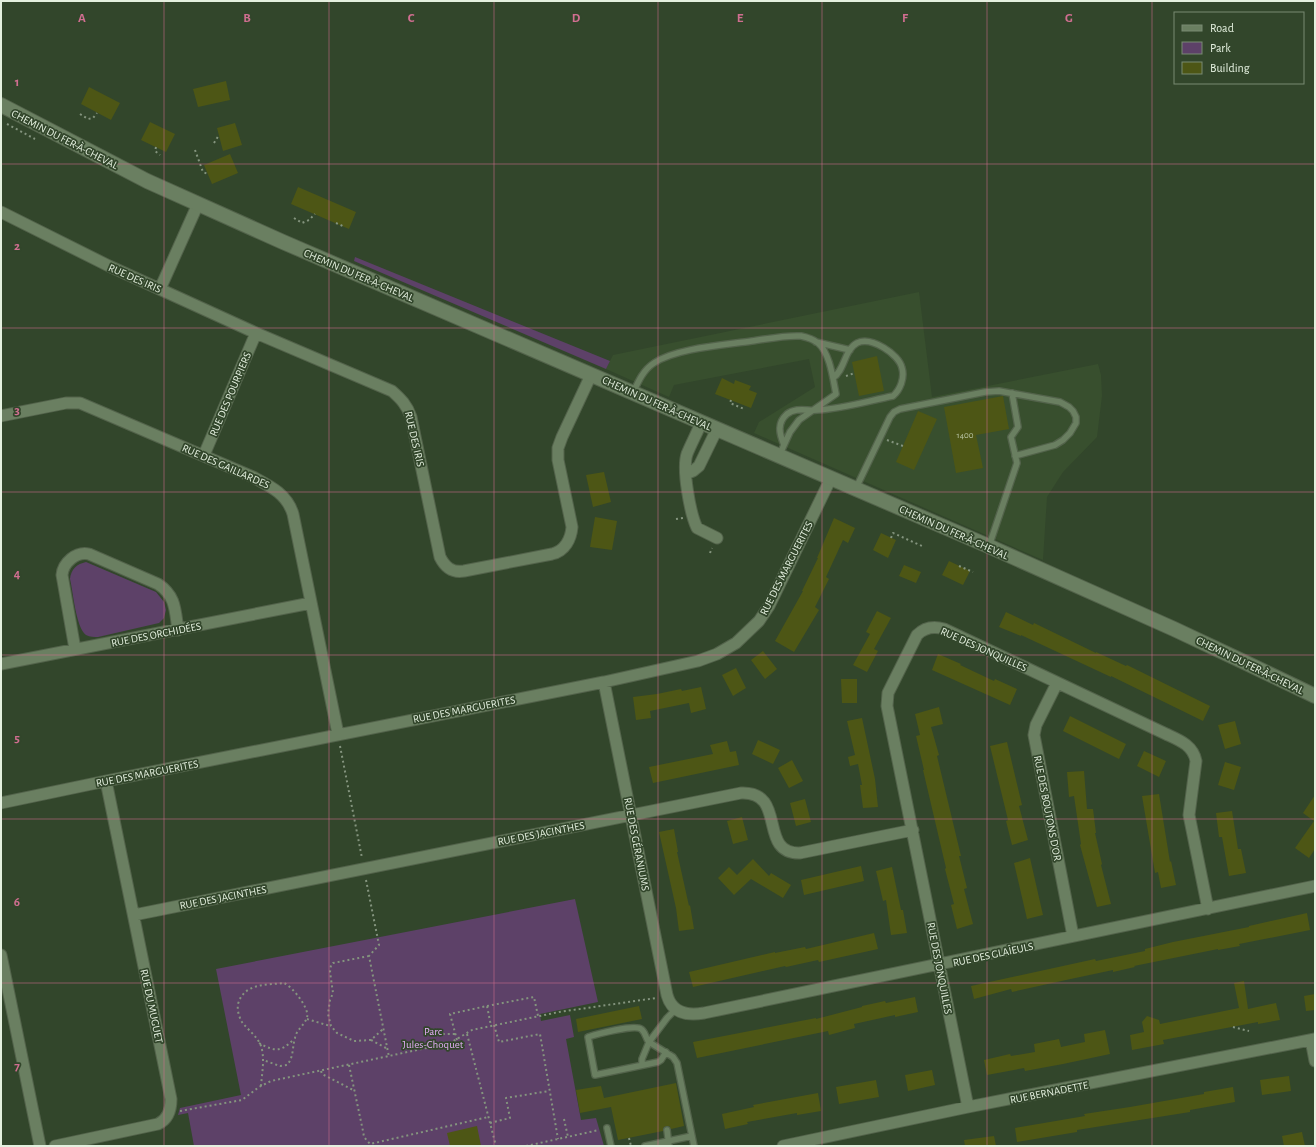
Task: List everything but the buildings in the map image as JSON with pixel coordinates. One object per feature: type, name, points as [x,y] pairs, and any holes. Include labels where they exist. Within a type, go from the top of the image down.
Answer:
[{"type":"street","name":"CHEMIN DU FER-À-CHEVAL","points":[[1,105],[143,179],[198,204],[701,423],[782,450],[831,478],[989,546],[1174,629],[1315,696]]},
{"type":"street","points":[[160,288],[198,204]]},
{"type":"street","name":"RUE DES IRIS","points":[[1,212],[109,266],[256,333],[392,391],[404,402],[409,410],[440,557],[446,566],[459,572],[552,554],[561,550],[567,543],[572,527],[558,460],[558,448],[591,375]]},
{"type":"street","name":"RUE DES POURPIERS","points":[[204,455],[256,333]]},
{"type":"street","name":"RUE DES GAILLARDES","points":[[1,416],[66,403],[80,403],[204,455],[275,488],[289,503],[293,514],[338,739]]},
{"type":"street","points":[[701,423],[688,453],[686,463],[687,488],[696,526],[699,530],[717,538]]},
{"type":"street","points":[[686,474],[699,466],[717,429]]},
{"type":"street","name":"RUE DES MARGUERITES","points":[[1,803],[106,781],[338,739],[705,659],[730,647],[759,621],[769,606],[831,478]]},
{"type":"street","points":[[75,649],[62,570],[69,561],[81,553],[89,554],[163,587],[173,600],[178,630]]},
{"type":"street","name":"RUE DES ORCHIDÉES","points":[[1,664],[311,603]]},
{"type":"street","name":"RUE DES JONQUILLES","points":[[968,1107],[887,698],[917,635],[921,631],[931,627],[944,629],[1188,745],[1194,753],[1196,761],[1189,815],[1208,908]]},
{"type":"street","name":"RUE DES GÉRANIUMS","points":[[604,682],[667,995],[674,1008]]},
{"type":"street","name":"RUE DES BOUTONS D'OR","points":[[1057,683],[1036,725],[1034,736],[1073,936]]},
{"type":"street","name":"RUE DU MUGUET","points":[[55,1146],[158,1124],[164,1120],[170,1110],[171,1099],[106,781]]},
{"type":"street","name":"RUE DES JACINTHES","points":[[134,915],[630,814],[741,793],[753,794],[761,798],[766,803],[780,846],[786,850],[796,853],[913,830]]},
{"type":"street","name":"RUE DES GLAÏEULS","points":[[674,1008],[685,1014],[694,1015],[1315,886]]},
{"type":"street","points":[[1,955],[40,1146]]},
{"type":"street","points":[[1313,1039],[1315,1061]]},
{"type":"street","name":"RUE BERNADETTE","points":[[783,1146],[968,1107],[1313,1039]]},
{"type":"lane","points":[[633,393],[646,369],[655,362],[668,356],[698,349],[796,336],[807,337],[816,342],[850,350]]},
{"type":"lane","points":[[782,450],[794,426],[799,420],[836,394],[826,354],[816,342]]},
{"type":"lane","points":[[782,450],[781,423],[788,414],[794,410],[813,410],[839,407],[893,396],[897,393],[900,387],[903,374],[902,367],[891,354],[871,342],[860,342],[855,344],[850,350],[840,371],[833,378]]},
{"type":"lane","points":[[855,489],[890,417],[894,412],[900,409],[985,392],[1000,391],[1060,402],[1069,407],[1076,417],[1076,424],[1064,440],[1055,445],[1015,456]]},
{"type":"lane","points":[[989,546],[1017,463],[1011,437],[1018,427],[1012,393]]},
{"type":"lane","points":[[642,1065],[644,1052],[649,1042],[674,1008]]},
{"type":"lane","points":[[666,1052],[658,1062],[595,1075],[588,1037],[636,1026],[643,1029],[646,1040],[666,1052],[673,1057],[678,1067],[694,1146]]},
{"type":"lane","points":[[607,1128],[611,1146]]},
{"type":"lane","points":[[667,1130],[669,1143]]},
{"type":"lane","points":[[644,1146],[669,1143],[692,1136]]},
{"type":"path","points":[[80,114],[88,119],[93,118],[97,113]]},
{"type":"path","points":[[214,143],[219,135]]},
{"type":"path","points":[[156,147],[155,151],[160,155]]},
{"type":"path","points":[[195,150],[203,172],[208,174]]},
{"type":"path","points":[[294,218],[302,223],[309,220],[316,214]]},
{"type":"path","points":[[336,223],[345,227]]},
{"type":"path","points":[[849,375],[855,373]]},
{"type":"path","points":[[730,400],[730,403],[744,409]]},
{"type":"path","points":[[880,437],[903,446]]},
{"type":"path","points":[[892,538],[893,533],[922,546]]},
{"type":"path","points":[[959,566],[973,572]]},
{"type":"path","points":[[338,739],[362,860]]},
{"type":"path","points":[[331,1026],[328,1014],[330,1000],[333,993],[330,972],[331,965],[333,963],[369,956],[379,945],[366,878]]},
{"type":"path","points":[[369,956],[389,1056]]},
{"type":"path","points":[[259,1043],[274,1050],[287,1047],[307,1019],[307,1010],[294,989],[284,982],[250,988],[245,992],[237,1007],[238,1015],[259,1043],[263,1056],[261,1086]]},
{"type":"path","points":[[456,1046],[455,1034],[450,1014],[534,997],[538,1016]]},
{"type":"path","points":[[180,1111],[242,1100],[270,1081],[450,1043],[472,1030],[538,1016],[659,997]]},
{"type":"path","points":[[487,1006],[490,1026]]},
{"type":"path","points":[[307,1019],[331,1026],[346,1038],[371,1040],[387,1048]]},
{"type":"path","points":[[494,1025],[499,1042],[540,1034],[558,1139]]},
{"type":"path","points":[[1233,1027],[1249,1031]]},
{"type":"path","points":[[371,1040],[383,1029]]},
{"type":"path","points":[[429,1031],[432,1034],[455,1034]]},
{"type":"path","points":[[467,1034],[496,1146]]},
{"type":"path","points":[[263,1060],[280,1066],[287,1065],[292,1056],[294,1038]]},
{"type":"path","points":[[349,1065],[363,1131],[369,1146]]},
{"type":"path","points":[[321,1071],[322,1074],[354,1091]]},
{"type":"path","points":[[490,1123],[510,1118],[506,1098],[550,1090]]},
{"type":"path","points":[[368,1143],[370,1144],[488,1117]]},
{"type":"path","points":[[564,1119],[568,1137]]},
{"type":"path","points":[[526,1146],[597,1130]]},
{"type":"path","points":[[630,1138],[631,1146]]},
{"type":"shaded area","points":[[919,292],[932,397],[1098,364],[1101,375],[1102,396],[1097,437],[1063,472],[1047,497],[1043,560],[754,433],[759,422],[815,387],[809,359],[674,385],[669,397],[606,369],[613,355]]},
{"type":"green space","points":[[355,257],[610,361],[606,369],[354,261]]},
{"type":"green space","points":[[86,562],[156,592],[164,602],[166,610],[164,618],[159,623],[98,637],[90,637],[86,635],[77,617],[70,579],[75,568]]},
{"type":"green space","name":"Parc Jules-Choquet","points":[[575,899],[598,1002],[540,1014],[541,1021],[570,1015],[574,1037],[566,1039],[581,1120],[596,1118],[604,1146],[194,1146],[188,1113],[178,1115],[180,1108],[241,1095],[216,969]]}]
